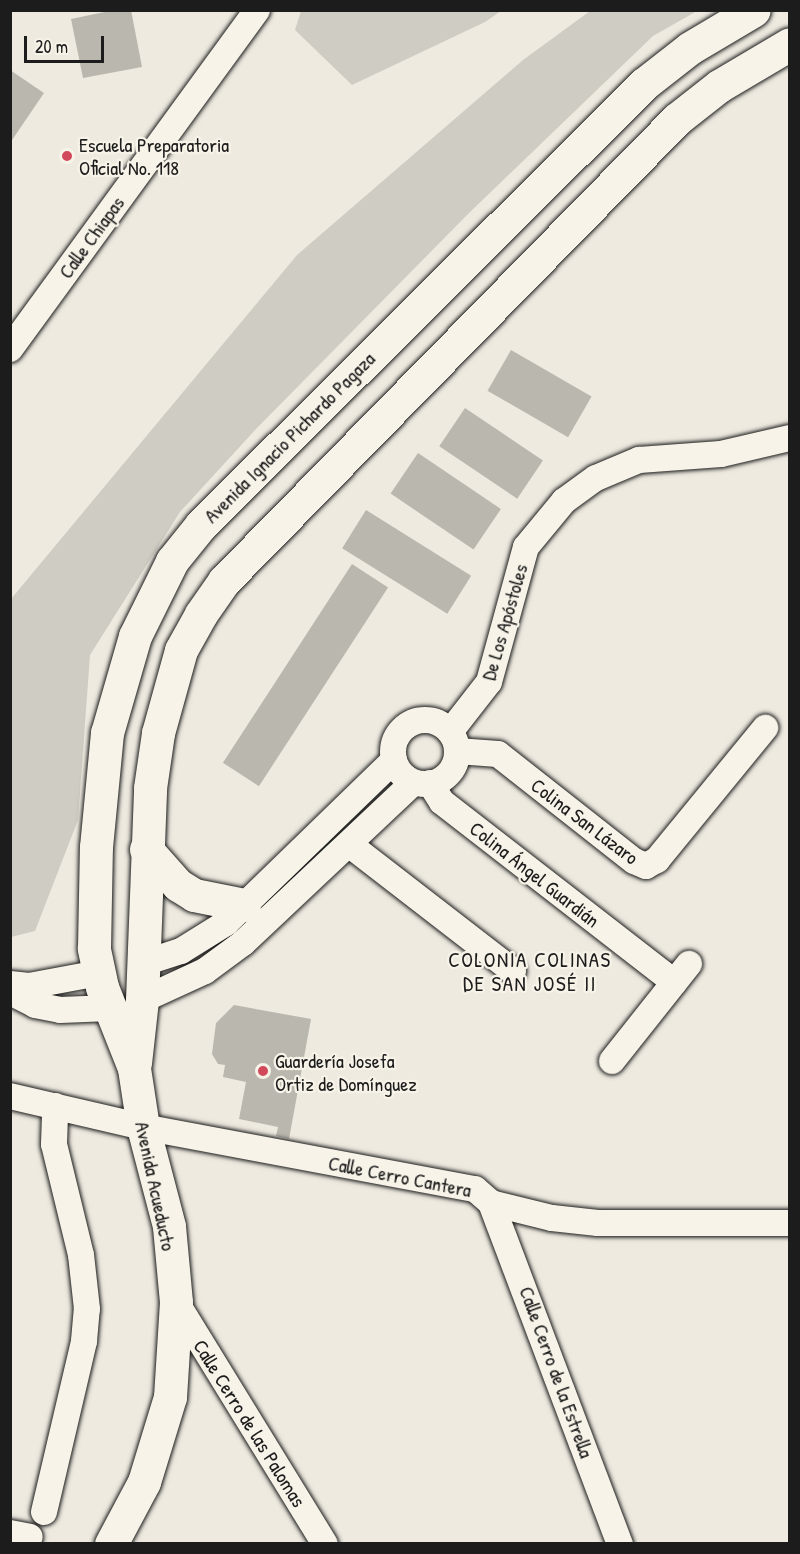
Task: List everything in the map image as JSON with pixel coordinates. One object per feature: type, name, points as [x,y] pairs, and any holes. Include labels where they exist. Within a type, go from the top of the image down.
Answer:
[{"type":"main road","name":"Avenida Ignacio Pichardo Pagaza","points":[[110,1008],[94,948],[96,847],[107,733],[135,636],[172,561],[201,525],[603,123],[690,48],[754,10]]},
{"type":"main road","points":[[110,1008],[142,1000],[150,789],[168,690],[181,650],[224,580],[677,119],[719,86],[789,44]]},
{"type":"main road","points":[[146,849],[178,885],[194,895],[244,905]]},
{"type":"main road","points":[[99,973],[144,963]]},
{"type":"main road","name":"Avenida Acueducto","points":[[134,1068],[142,1000]]},
{"type":"main road","name":"Avenida Acueducto","points":[[110,1008],[134,1068],[143,1127],[169,1226],[176,1302],[170,1397],[144,1482],[111,1544]]},
{"type":"street","name":"Calle Chiapas","points":[[10,349],[257,10]]},
{"type":"street","name":"De Los Apóstoles","points":[[453,741],[489,682],[526,547],[564,501],[596,478],[639,460],[729,453],[789,438]]},
{"type":"street","points":[[142,1000],[183,983],[222,960],[422,783],[451,771],[453,741],[433,721],[414,721],[394,741],[394,760],[244,905],[202,941],[144,963]]},
{"type":"street","name":"Colina San Lázaro","points":[[453,741],[498,754],[634,861],[646,866],[657,860],[765,728]]},
{"type":"street","points":[[394,760],[422,783]]},
{"type":"street","name":"Colina Ángel Guardián","points":[[422,783],[442,802],[682,973],[612,1061]]},
{"type":"street","points":[[350,845],[513,971]]},
{"type":"street","points":[[10,984],[29,986],[99,973]]},
{"type":"street","points":[[10,992],[35,1005],[60,1010],[110,1008]]},
{"type":"street","name":"Calle Cerro Cantera","points":[[10,1096],[143,1127],[475,1189],[491,1203],[552,1218],[598,1222],[789,1223]]},
{"type":"street","points":[[44,1512],[84,1341],[87,1309],[81,1254],[54,1144],[55,1106]]},
{"type":"street","name":"Calle Cerro de la Estrella","points":[[491,1203],[620,1544]]},
{"type":"street","name":"Calle Cerro de las Palomas","points":[[176,1302],[325,1544]]},
{"type":"shaded area","points":[[301,10],[501,11],[485,22],[352,85],[295,30]]},
{"type":"shaded area","points":[[590,11],[697,11],[653,36],[469,213],[257,428],[180,512],[90,655],[78,820],[35,931],[11,937],[11,599],[297,255],[523,60]]},
{"type":"building","points":[[114,10],[131,10],[142,67],[83,78],[71,19]]},
{"type":"building","points":[[10,70],[44,93],[10,143]]},
{"type":"building","points":[[511,350],[592,396],[568,437],[488,391]]},
{"type":"building","points":[[465,408],[543,461],[517,499],[439,446]]},
{"type":"building","points":[[418,453],[501,509],[474,550],[391,494]]},
{"type":"building","points":[[366,510],[471,576],[447,614],[342,548]]},
{"type":"building","points":[[352,564],[388,587],[259,786],[223,763]]},
{"type":"building","name":"Guardería Josefa Ortiz de Domínguez","points":[[234,1005],[311,1019],[289,1139],[276,1136],[278,1127],[239,1119],[246,1082],[223,1077],[225,1065],[218,1064],[212,1054],[216,1023]]},
{"type":"place","name":"Escuela Preparatoria Oficial No. 118","points":[[67,156]]},
{"type":"place","name":"Guardería Josefa Ortiz de Domínguez","points":[[263,1071]]},
{"type":"district","name":"COLONIA COLINAS DE SAN JOSÉ II","points":[[530,972]]}]
